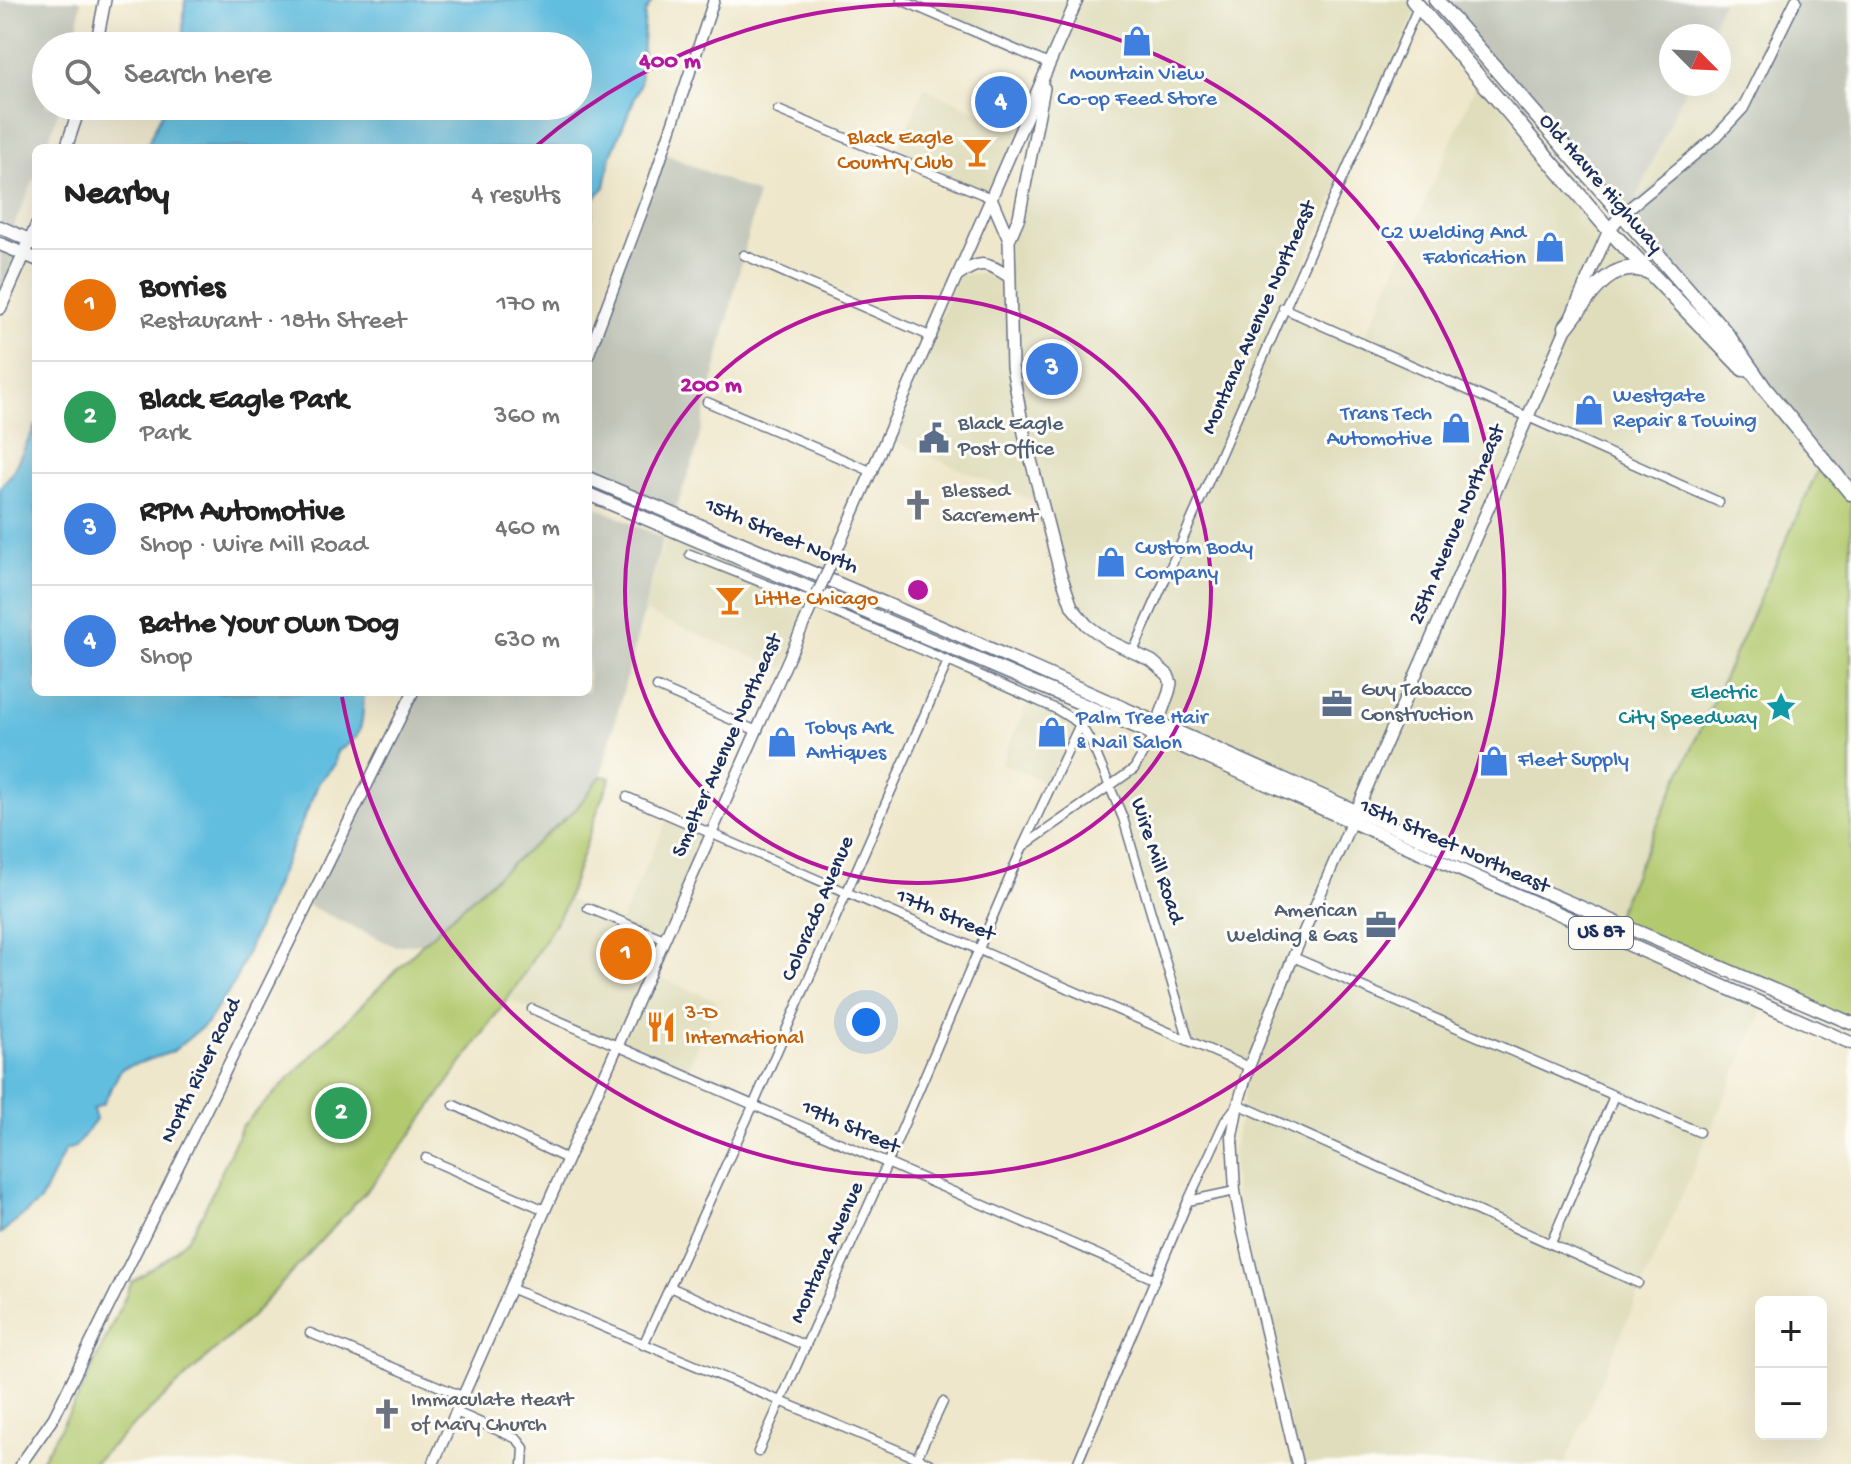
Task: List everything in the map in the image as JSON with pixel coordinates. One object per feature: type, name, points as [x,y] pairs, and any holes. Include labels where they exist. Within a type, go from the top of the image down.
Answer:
[{"type":"highway","name":"Old Havre Highway","points":[[1436,0],[1725,332],[1765,389],[1851,493]]},
{"type":"highway","name":"Old Havre Highway","points":[[1418,2],[1609,230],[1714,342],[1765,389]]},
{"type":"highway","points":[[1566,327],[1608,276],[1625,268],[1648,272]]},
{"type":"main road","points":[[99,32],[105,0]]},
{"type":"main road","name":"Smelter Avenue Northeast","points":[[991,198],[1077,0]]},
{"type":"main road","points":[[1009,240],[1019,217],[1049,64]]},
{"type":"main road","points":[[67,144],[75,120]]},
{"type":"main road","name":"Wire Mill Road","points":[[991,198],[1009,240],[1014,380],[1036,485],[1063,583],[1072,607],[1087,625],[1107,640],[1152,661],[1168,675],[1171,683],[1156,729]]},
{"type":"main road","name":"25th Avenue Northeast","points":[[1354,817],[1609,230],[1622,214]]},
{"type":"main road","points":[[0,227],[32,242]]},
{"type":"main road","points":[[0,308],[23,254],[32,243]]},
{"type":"main road","points":[[0,244],[32,257]]},
{"type":"main road","points":[[959,275],[974,264],[985,264],[1008,276]]},
{"type":"main road","name":"15th Street North","points":[[592,480],[943,628],[1176,738]]},
{"type":"main road","name":"15th Street North","points":[[592,496],[1156,729]]},
{"type":"main road","name":"15th Street Northeast","points":[[1176,738],[1851,1043]]},
{"type":"main road","name":"15th Street Northeast","points":[[1354,817],[1851,1023]]},
{"type":"street","points":[[592,345],[653,182],[714,0]]},
{"type":"street","points":[[901,0],[1049,64]]},
{"type":"street","name":"25th Avenue Northeast","points":[[1622,214],[1694,156],[1743,108],[1796,0]]},
{"type":"street","name":"Montana Avenue Northeast","points":[[1133,652],[1418,2]]},
{"type":"street","points":[[778,110],[991,198]]},
{"type":"street","name":"Smelter Avenue Northeast","points":[[433,1464],[873,472],[991,198]]},
{"type":"street","points":[[744,255],[932,337]]},
{"type":"street","points":[[1283,308],[1719,502]]},
{"type":"street","points":[[707,402],[873,472]]},
{"type":"street","points":[[690,554],[815,598],[1056,709],[1080,724],[1110,788],[1023,846]]},
{"type":"street","name":"Colorado Avenue","points":[[643,1345],[753,1106],[948,661]]},
{"type":"street","points":[[657,687],[757,731]]},
{"type":"street","name":"North River Road","points":[[21,1464],[54,1417],[411,696]]},
{"type":"street","name":"Montana Avenue","points":[[758,1452],[887,1164],[1023,846],[1080,724]]},
{"type":"street","name":"Wire Mill Road","points":[[1156,729],[1134,769],[1110,788],[1123,818],[1149,901],[1189,1041]]},
{"type":"street","name":"17th Street","points":[[627,797],[1249,1067]]},
{"type":"street","name":"25th Avenue Northeast","points":[[1235,1191],[1232,1136],[1249,1067],[1354,817]]},
{"type":"street","points":[[588,908],[664,939]]},
{"type":"street","points":[[1293,957],[1699,1132]]},
{"type":"street","name":"19th Street","points":[[532,1009],[1154,1279]]},
{"type":"street","points":[[1551,1243],[1614,1096]]},
{"type":"street","points":[[1077,1464],[1188,1201],[1225,1121],[1238,1104],[1638,1283]]},
{"type":"street","points":[[454,1105],[567,1159]]},
{"type":"street","points":[[426,1158],[545,1210]]},
{"type":"street","points":[[1188,1201],[1235,1191],[1297,1464]]},
{"type":"street","points":[[670,1287],[806,1346]]},
{"type":"street","points":[[510,1288],[916,1461],[931,1464]]},
{"type":"street","points":[[310,1333],[462,1396]]},
{"type":"street","points":[[916,1461],[943,1402]]},
{"type":"street","points":[[456,1412],[517,1439],[524,1448],[523,1464]]},
{"type":"shaded area","points":[[0,0],[81,0],[78,32],[32,32],[32,120],[55,120],[47,144],[32,144],[32,184],[11,232],[0,227]]},
{"type":"shaded area","points":[[901,0],[1413,0],[1418,7],[1284,309],[1362,344],[1479,78],[1609,230],[1765,389],[1823,459],[1613,921],[1158,723],[1168,675],[1107,640],[1072,607],[1041,504],[887,438],[959,275],[981,273],[1008,285],[1009,240],[1049,65]]},
{"type":"shaded area","points":[[1436,0],[1723,0],[1713,24],[1659,24],[1659,96],[1682,96],[1635,202],[1735,117],[1796,0],[1851,0],[1851,490]]},
{"type":"shaded area","points":[[1723,0],[1796,0],[1735,117],[1634,204],[1682,96],[1731,96],[1731,24],[1713,24]]},
{"type":"shaded area","points":[[924,88],[1021,129],[991,198],[894,158]]},
{"type":"shaded area","points":[[663,153],[758,194],[695,455],[674,514],[592,480],[592,345]]},
{"type":"shaded area","points":[[0,244],[23,254],[0,308]]},
{"type":"shaded area","points":[[592,505],[663,538],[601,776],[576,809],[423,943],[394,946],[307,905],[411,696],[592,696]]},
{"type":"shaded area","points":[[683,537],[817,594],[785,670],[644,612],[665,539]]},
{"type":"shaded area","points":[[1030,697],[1080,724],[1051,785],[1001,763]]},
{"type":"shaded area","points":[[1153,736],[1765,1005],[1565,1464],[1297,1464],[1235,1191],[1233,1154],[1249,1068],[1189,1041],[1110,788],[1134,769]]},
{"type":"shaded area","points":[[669,816],[711,834],[649,973],[717,1001],[684,1076],[507,999],[567,899],[621,921]]},
{"type":"green space","name":"Electric City Speedway","points":[[1823,459],[1851,492],[1851,1023],[1613,922]]},
{"type":"green space","points":[[601,776],[611,778],[564,908],[515,988],[414,1131],[369,1188],[252,1316],[92,1464],[43,1464],[41,1461],[79,1396],[132,1282],[166,1259],[187,1239],[202,1215],[242,1126],[423,943],[576,809]]},
{"type":"water","points":[[185,0],[653,0],[645,13],[640,85],[611,155],[605,187],[595,197],[592,214],[592,144],[148,144],[159,120],[592,120],[592,32],[183,32]]},
{"type":"water","points":[[32,433],[32,696],[364,696],[358,734],[337,751],[335,764],[319,782],[234,983],[207,1023],[172,1052],[121,1069],[103,1104],[93,1109],[96,1120],[75,1147],[65,1150],[40,1201],[0,1234],[0,487],[11,475]]},
{"type":"place","name":"Mountain View Co-op Feed Store","points":[[1137,41]]},
{"type":"place","name":"Bathe Your Own Dog","points":[[1001,102]]},
{"type":"place","name":"Black Eagle Country Club","points":[[977,152]]},
{"type":"place","name":"C2 Welding And Fabrication","points":[[1550,247]]},
{"type":"place","name":"RPM Automotive","points":[[1052,369]]},
{"type":"place","name":"Westgate Repair & Towing","points":[[1589,410]]},
{"type":"place","name":"Trans Tech Automotive","points":[[1456,428]]},
{"type":"place","name":"Black Eagle Post Office","points":[[934,438]]},
{"type":"place","name":"Blessed Sacrement","points":[[918,505]]},
{"type":"place","name":"Custom Body Company","points":[[1111,562]]},
{"type":"place","name":"Little Chicago","points":[[730,600]]},
{"type":"place","name":"Guy Tabacco Construction","points":[[1337,704]]},
{"type":"place","name":"Electric City Speedway","points":[[1781,707]]},
{"type":"place","name":"Palm Tree Hair & Nail Salon","points":[[1052,732]]},
{"type":"place","name":"Tobys Ark Antiques","points":[[782,742]]},
{"type":"place","name":"Fleet Supply","points":[[1494,761]]},
{"type":"place","name":"American Welding & Gas","points":[[1381,925]]},
{"type":"place","name":"Borries","points":[[626,954]]},
{"type":"place","name":"3-D International","points":[[661,1027]]},
{"type":"place","name":"Black Eagle Park","points":[[341,1113]]},
{"type":"place","name":"Immaculate Heart of Mary Church","points":[[387,1414]]}]
